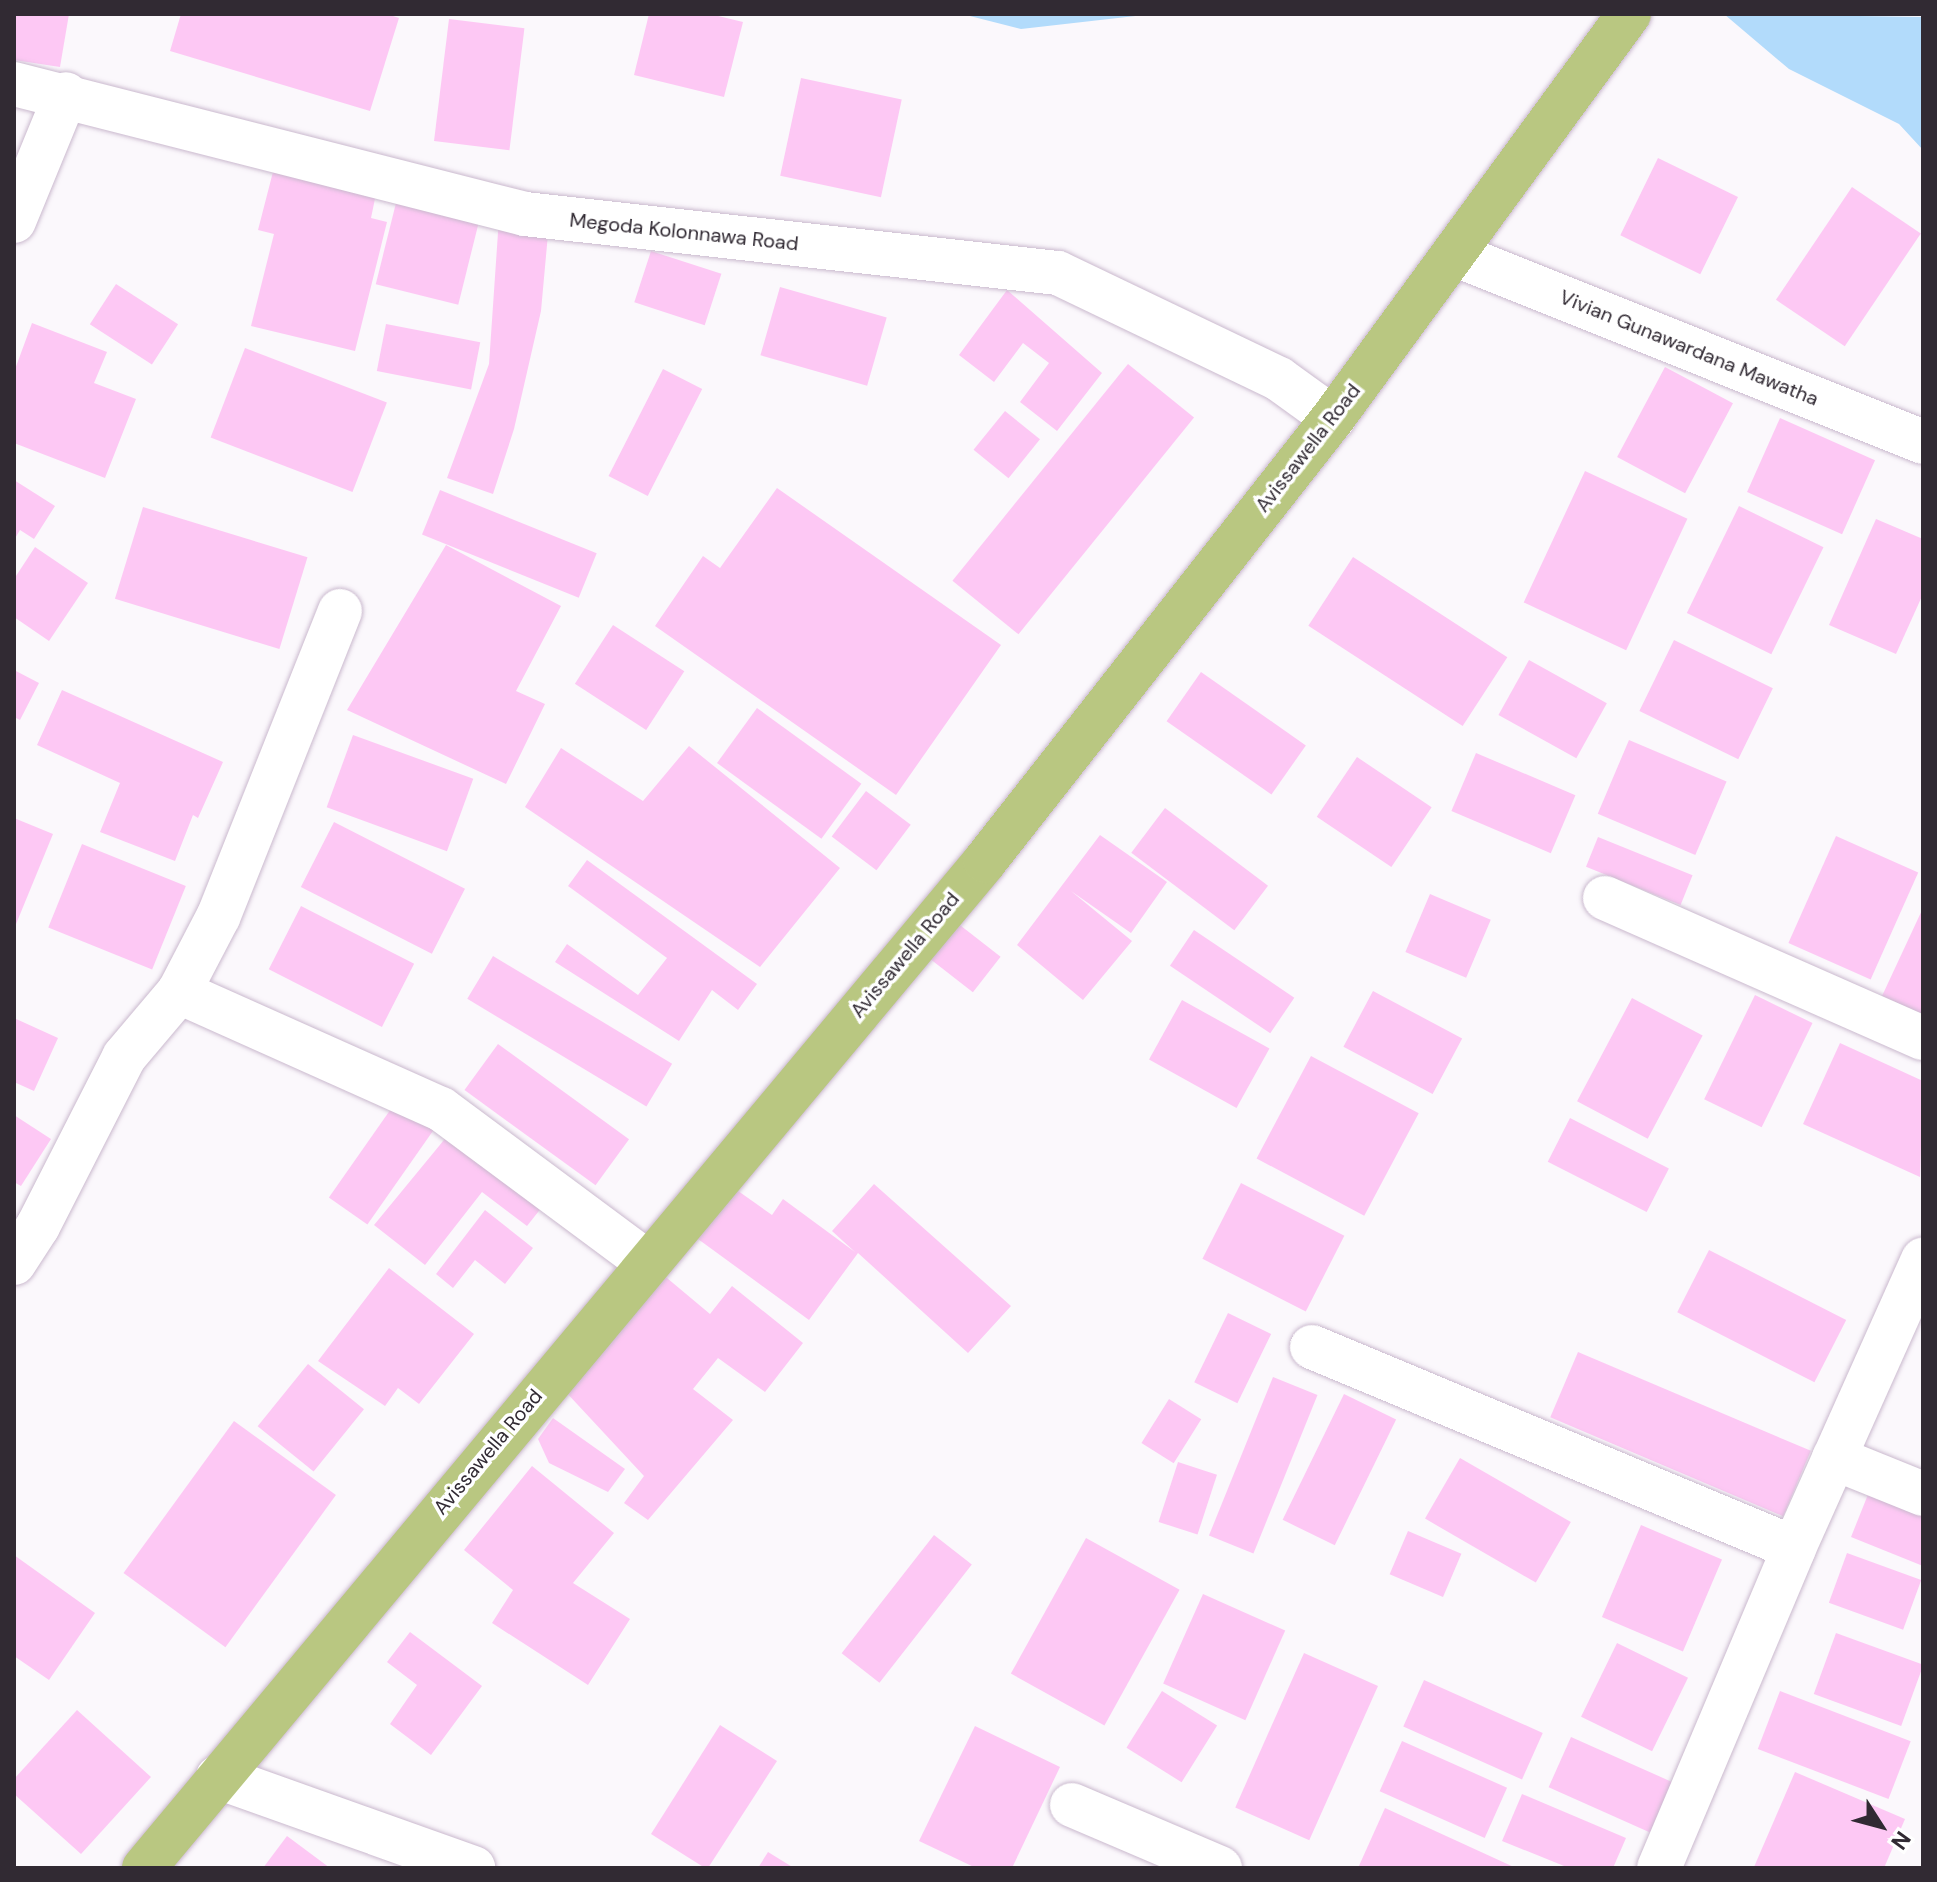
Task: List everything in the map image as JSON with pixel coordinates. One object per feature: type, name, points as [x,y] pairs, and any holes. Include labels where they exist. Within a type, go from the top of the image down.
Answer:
[{"type":"main road","name":"Avissawella Road","points":[[144,1868],[985,861],[1333,418],[1629,14]]},
{"type":"street","name":"Megoda Kolonnawa Road","points":[[14,84],[66,94],[525,214],[1058,273],[1279,379],[1333,418]]},
{"type":"street","points":[[14,221],[66,94]]},
{"type":"street","name":"Vivian Gunawardana Mawatha","points":[[1454,254],[1923,442]]},
{"type":"street","points":[[14,1263],[38,1226],[124,1057],[179,992],[218,917],[340,611]]},
{"type":"street","points":[[1605,898],[1923,1038]]},
{"type":"street","points":[[179,992],[441,1109],[647,1262]]},
{"type":"street","points":[[1659,1868],[1794,1548],[1923,1259]]},
{"type":"street","points":[[1312,1347],[1794,1548]]},
{"type":"street","points":[[1834,1458],[1923,1494]]},
{"type":"street","points":[[218,1777],[473,1868]]},
{"type":"street","points":[[1072,1805],[1220,1868]]},
{"type":"water","points":[[962,14],[1153,14],[1021,29]]},
{"type":"water","points":[[1724,14],[1923,17],[1923,150],[1899,124],[1789,69]]},
{"type":"building","points":[[14,14],[69,14],[60,67],[14,60]]},
{"type":"building","points":[[181,14],[387,14],[399,18],[370,111],[170,51]]},
{"type":"building","points":[[649,14],[710,14],[743,22],[724,97],[634,75]]},
{"type":"building","points":[[449,19],[524,28],[509,150],[434,141]]},
{"type":"building","points":[[801,78],[902,99],[881,197],[780,176]]},
{"type":"building","points":[[1658,158],[1738,197],[1700,274],[1620,235]]},
{"type":"building","points":[[275,164],[377,189],[371,218],[387,222],[355,351],[251,326],[274,234],[258,230]]},
{"type":"building","points":[[1852,187],[1921,233],[1845,346],[1776,300]]},
{"type":"building","points":[[399,191],[481,212],[458,305],[376,284]]},
{"type":"building","points":[[499,218],[549,223],[541,311],[514,429],[493,494],[447,478],[489,364]]},
{"type":"building","points":[[651,251],[721,274],[705,325],[634,302]]},
{"type":"building","points":[[116,284],[178,324],[152,365],[90,324]]},
{"type":"building","points":[[780,287],[887,318],[867,386],[760,355]]},
{"type":"building","points":[[1007,290],[1102,373],[1057,431],[1020,402],[1049,363],[1023,343],[994,382],[959,355]]},
{"type":"building","points":[[32,323],[107,352],[94,383],[136,399],[105,478],[14,443],[14,372]]},
{"type":"building","points":[[386,324],[480,342],[471,389],[377,371]]},
{"type":"building","points":[[245,348],[387,402],[353,492],[211,438]]},
{"type":"building","points":[[1128,364],[1194,417],[1018,634],[952,581]]},
{"type":"building","points":[[1665,367],[1733,403],[1685,493],[1617,457]]},
{"type":"building","points":[[663,369],[702,389],[648,496],[609,476]]},
{"type":"building","points":[[1005,411],[1040,439],[1009,478],[974,450]]},
{"type":"building","points":[[1780,418],[1875,460],[1842,534],[1747,492]]},
{"type":"building","points":[[1585,471],[1687,519],[1626,650],[1524,602]]},
{"type":"building","points":[[14,480],[55,506],[34,539],[20,530],[14,540]]},
{"type":"building","points":[[777,488],[1001,645],[896,795],[655,626],[703,556],[720,568]]},
{"type":"building","points":[[440,490],[597,553],[579,598],[422,535]]},
{"type":"building","points":[[1739,506],[1823,547],[1771,654],[1687,613]]},
{"type":"building","points":[[143,507],[307,557],[279,649],[115,599]]},
{"type":"building","points":[[1876,519],[1923,539],[1923,594],[1896,654],[1829,625]]},
{"type":"building","points":[[446,545],[561,606],[516,691],[545,704],[506,784],[347,710]]},
{"type":"building","points":[[35,547],[88,583],[49,641],[14,617],[14,579]]},
{"type":"building","points":[[1353,557],[1507,657],[1463,726],[1308,626]]},
{"type":"building","points":[[613,625],[684,671],[646,730],[575,684]]},
{"type":"building","points":[[1674,640],[1773,688],[1738,759],[1639,711]]},
{"type":"building","points":[[1529,660],[1607,703],[1576,758],[1498,715]]},
{"type":"building","points":[[14,670],[39,683],[20,720],[14,717]]},
{"type":"building","points":[[1201,672],[1306,745],[1271,795],[1167,721]]},
{"type":"building","points":[[62,690],[223,762],[198,818],[193,815],[175,861],[100,832],[120,783],[37,745]]},
{"type":"building","points":[[757,708],[861,784],[821,839],[717,763]]},
{"type":"building","points":[[353,735],[473,779],[447,851],[327,807]]},
{"type":"building","points":[[1629,740],[1727,781],[1695,855],[1598,814]]},
{"type":"building","points":[[689,746],[840,868],[760,967],[525,807],[561,748],[643,801]]},
{"type":"building","points":[[1476,753],[1575,795],[1551,853],[1451,811]]},
{"type":"building","points":[[1357,757],[1432,807],[1391,867],[1317,817]]},
{"type":"building","points":[[866,791],[911,825],[876,870],[832,837]]},
{"type":"building","points":[[1165,808],[1268,886],[1234,930],[1131,853]]},
{"type":"building","points":[[14,818],[53,834],[14,929]]},
{"type":"building","points":[[334,822],[465,889],[432,954],[301,887]]},
{"type":"building","points":[[1100,835],[1167,882],[1131,933],[1071,891],[1132,941],[1083,1000],[1017,945]]},
{"type":"building","points":[[1836,836],[1918,873],[1871,979],[1788,943]]},
{"type":"building","points":[[1598,837],[1693,875],[1681,905],[1586,867]]},
{"type":"building","points":[[82,844],[186,886],[152,969],[48,927]]},
{"type":"building","points":[[587,860],[757,984],[738,1010],[712,990],[679,1041],[555,962],[567,944],[638,995],[667,958],[568,886]]},
{"type":"building","points":[[1430,894],[1491,920],[1466,978],[1405,952]]},
{"type":"building","points":[[301,906],[414,964],[382,1027],[269,969]]},
{"type":"building","points":[[1923,908],[1923,1015],[1882,996]]},
{"type":"building","points":[[947,915],[1001,957],[973,992],[919,950]]},
{"type":"building","points":[[1194,930],[1294,998],[1270,1033],[1170,966]]},
{"type":"building","points":[[493,956],[672,1064],[646,1107],[467,999]]},
{"type":"building","points":[[1373,991],[1462,1038],[1433,1094],[1343,1047]]},
{"type":"building","points":[[1755,995],[1813,1023],[1762,1127],[1704,1099]]},
{"type":"building","points":[[1632,998],[1703,1036],[1648,1139],[1577,1101]]},
{"type":"building","points":[[1182,1000],[1269,1048],[1236,1108],[1149,1059]]},
{"type":"building","points":[[14,1018],[58,1038],[34,1091],[14,1082]]},
{"type":"building","points":[[1840,1043],[1923,1081],[1920,1177],[1803,1124]]},
{"type":"building","points":[[498,1044],[629,1139],[596,1185],[464,1090]]},
{"type":"building","points":[[1311,1056],[1419,1113],[1364,1216],[1257,1158]]},
{"type":"building","points":[[400,1096],[439,1123],[367,1225],[329,1198]]},
{"type":"building","points":[[14,1115],[51,1139],[21,1186],[14,1182]]},
{"type":"building","points":[[1570,1118],[1669,1168],[1647,1212],[1548,1162]]},
{"type":"building","points":[[453,1129],[546,1202],[527,1226],[482,1192],[425,1265],[374,1225]]},
{"type":"building","points":[[724,1181],[772,1215],[783,1199],[855,1252],[832,1231],[874,1184],[1011,1306],[968,1353],[858,1253],[809,1320],[687,1231]]},
{"type":"building","points":[[1241,1183],[1344,1236],[1306,1311],[1202,1259]]},
{"type":"building","points":[[485,1210],[533,1248],[505,1284],[475,1260],[453,1288],[436,1274]]},
{"type":"building","points":[[1709,1250],[1846,1320],[1814,1382],[1677,1312]]},
{"type":"building","points":[[389,1268],[474,1334],[419,1404],[398,1388],[385,1406],[318,1361]]},
{"type":"building","points":[[661,1273],[710,1314],[732,1286],[803,1343],[765,1392],[718,1358],[693,1389],[733,1420],[648,1520],[624,1503],[644,1476],[564,1390]]},
{"type":"building","points":[[1228,1313],[1271,1334],[1237,1403],[1194,1382]]},
{"type":"building","points":[[1578,1352],[1811,1451],[1783,1516],[1550,1417]]},
{"type":"building","points":[[308,1364],[364,1409],[314,1471],[258,1426]]},
{"type":"building","points":[[1273,1377],[1318,1395],[1253,1554],[1209,1536]]},
{"type":"building","points":[[1344,1394],[1396,1419],[1335,1545],[1283,1520]]},
{"type":"building","points":[[1169,1399],[1201,1419],[1174,1463],[1141,1443]]},
{"type":"building","points":[[553,1418],[625,1469],[608,1492],[549,1463],[538,1439]]},
{"type":"building","points":[[234,1421],[336,1495],[225,1647],[123,1573]]},
{"type":"building","points":[[1460,1458],[1571,1522],[1536,1583],[1425,1519]]},
{"type":"building","points":[[1178,1462],[1217,1475],[1198,1535],[1159,1522]]},
{"type":"building","points":[[532,1466],[614,1533],[573,1583],[630,1619],[588,1685],[492,1623],[513,1590],[464,1550]]},
{"type":"building","points":[[1869,1492],[1923,1513],[1923,1566],[1851,1537]]},
{"type":"building","points":[[1641,1525],[1722,1559],[1683,1651],[1602,1617]]},
{"type":"building","points":[[1408,1531],[1461,1554],[1443,1597],[1390,1574]]},
{"type":"building","points":[[934,1535],[972,1565],[879,1683],[842,1653]]},
{"type":"building","points":[[1086,1538],[1180,1590],[1104,1725],[1011,1674]]},
{"type":"building","points":[[1847,1553],[1921,1580],[1903,1630],[1829,1603]]},
{"type":"building","points":[[14,1555],[95,1613],[49,1680],[14,1656]]},
{"type":"building","points":[[1203,1594],[1285,1631],[1245,1720],[1163,1684]]},
{"type":"building","points":[[410,1632],[482,1686],[431,1755],[390,1724],[417,1685],[387,1662]]},
{"type":"building","points":[[1836,1633],[1923,1665],[1901,1726],[1814,1694]]},
{"type":"building","points":[[1617,1643],[1688,1678],[1652,1751],[1581,1717]]},
{"type":"building","points":[[1304,1653],[1378,1686],[1309,1840],[1235,1807]]},
{"type":"building","points":[[1424,1680],[1543,1733],[1522,1779],[1403,1727]]},
{"type":"building","points":[[1162,1691],[1217,1725],[1182,1782],[1126,1748]]},
{"type":"building","points":[[1780,1691],[1911,1741],[1888,1799],[1758,1749]]},
{"type":"building","points":[[77,1710],[151,1777],[81,1854],[14,1794],[14,1779]]},
{"type":"building","points":[[720,1725],[777,1761],[708,1868],[705,1868],[651,1834]]},
{"type":"building","points":[[975,1726],[1060,1767],[1012,1868],[976,1868],[919,1841]]},
{"type":"building","points":[[1571,1737],[1672,1782],[1650,1832],[1549,1787]]},
{"type":"building","points":[[1402,1741],[1507,1788],[1485,1838],[1380,1791]]},
{"type":"building","points":[[1795,1772],[1905,1819],[1884,1868],[1754,1867]]},
{"type":"building","points":[[1522,1794],[1626,1838],[1613,1868],[1569,1868],[1502,1841]]},
{"type":"building","points":[[1385,1808],[1516,1868],[1358,1868]]},
{"type":"building","points":[[287,1836],[330,1868],[263,1868]]},
{"type":"building","points":[[768,1852],[794,1868],[758,1868]]}]
